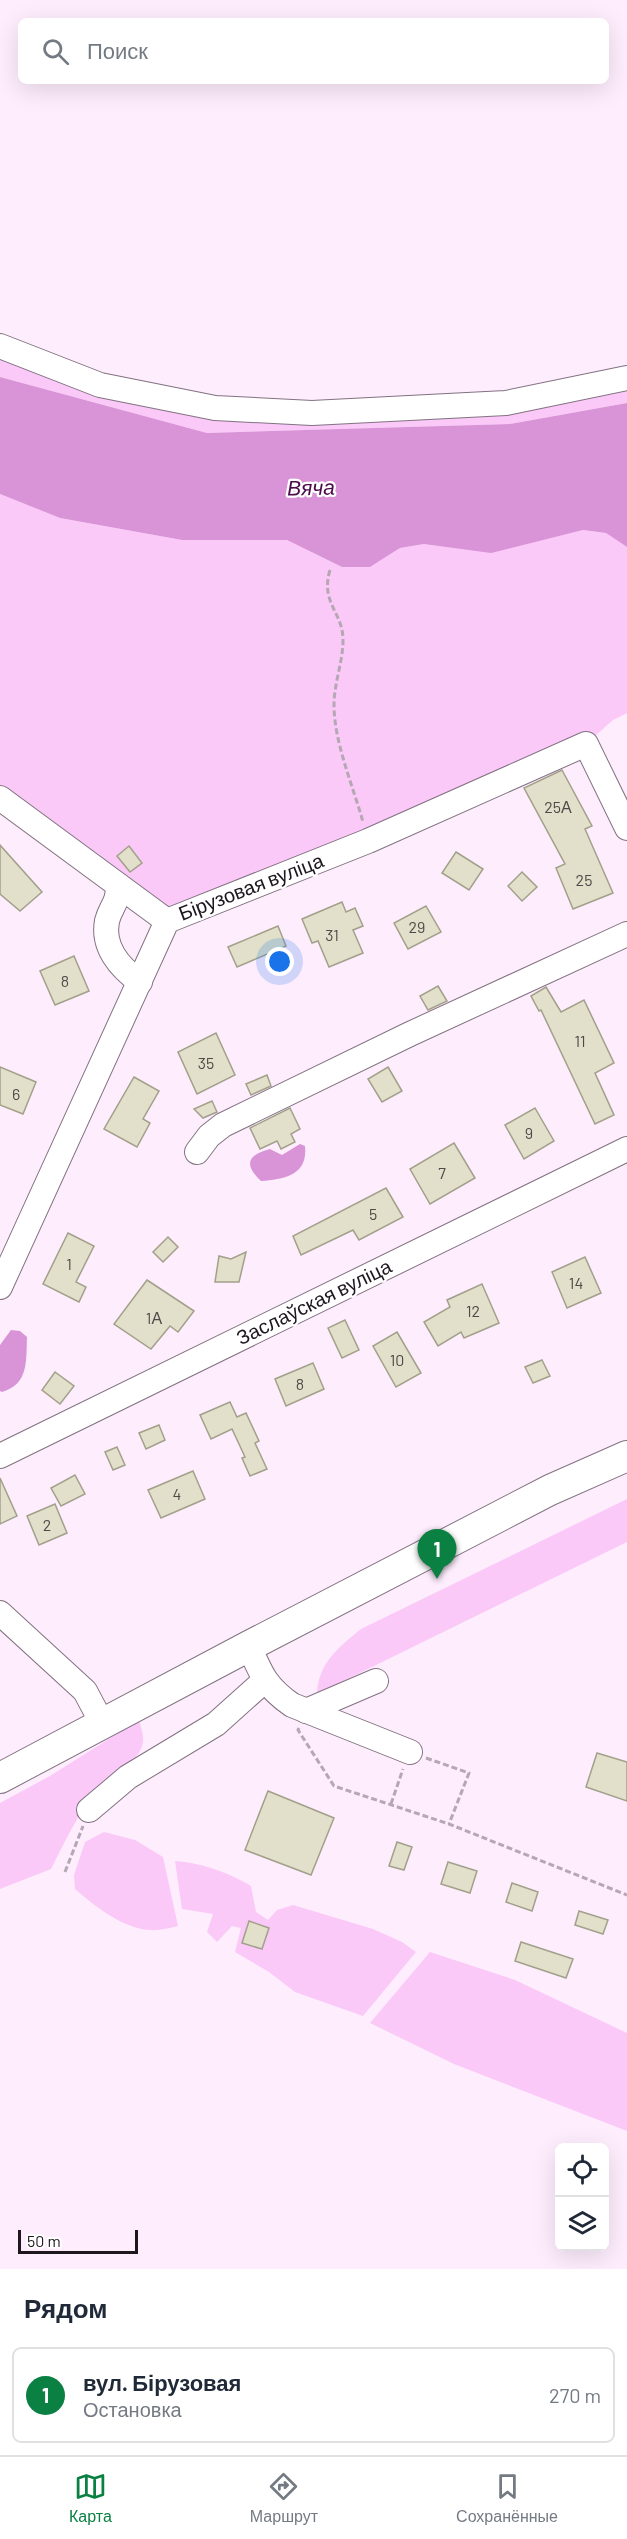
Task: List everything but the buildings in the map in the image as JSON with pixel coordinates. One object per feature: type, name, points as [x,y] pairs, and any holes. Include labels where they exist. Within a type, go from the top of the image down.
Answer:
[{"type":"main road","points":[[0,1778],[550,1490],[627,1456]]},
{"type":"street","points":[[0,345],[100,385],[215,408],[312,413],[506,403],[627,378]]},
{"type":"street","name":"Бірузовая вуліца","points":[[0,1287],[167,921],[368,841],[586,744],[627,828]]},
{"type":"street","points":[[0,798],[167,921]]},
{"type":"street","points":[[118,885],[118,899],[107,921],[107,937],[117,962],[140,982]]},
{"type":"street","points":[[197,1152],[209,1136],[223,1125],[410,1034],[627,934]]},
{"type":"street","name":"Заслаўская вуліца","points":[[0,1456],[627,1149]]},
{"type":"street","points":[[0,1613],[85,1691],[102,1723]]},
{"type":"street","points":[[249,1646],[264,1681],[277,1695],[306,1711],[410,1752]]},
{"type":"street","points":[[89,1810],[128,1777],[216,1724],[264,1681]]},
{"type":"street","points":[[306,1711],[376,1681]]},
{"type":"path","points":[[330,570],[327,582],[328,597],[339,622],[343,639],[334,704],[337,728],[368,841]]},
{"type":"path","points":[[306,1711],[298,1730],[334,1786],[449,1824],[627,1895]]},
{"type":"path","points":[[391,1804],[410,1752],[469,1773],[449,1824]]},
{"type":"path","points":[[65,1872],[89,1810]]},
{"type":"shaded area","points":[[0,346],[100,385],[312,413],[627,379],[627,403],[510,424],[207,433],[0,377]]},
{"type":"shaded area","points":[[0,494],[60,518],[182,540],[287,540],[342,567],[370,567],[400,548],[424,544],[491,552],[583,530],[606,533],[627,547],[627,713],[613,720],[586,744],[167,921],[0,798]]},
{"type":"shaded area","points":[[627,1499],[627,1542],[317,1694],[321,1673],[331,1657],[361,1629]]},
{"type":"shaded area","points":[[139,1720],[143,1739],[140,1751],[91,1798],[72,1828],[51,1869],[0,1889],[0,1803],[50,1776]]},
{"type":"shaded area","points":[[104,1832],[135,1840],[163,1857],[178,1926],[153,1930],[129,1925],[101,1909],[75,1889],[74,1875],[85,1842]]},
{"type":"shaded area","points":[[175,1861],[214,1869],[251,1886],[256,1912],[268,1920],[277,1910],[293,1905],[373,1929],[402,1942],[416,1952],[363,2016],[295,1992],[269,1972],[235,1952],[241,1928],[232,1926],[217,1942],[207,1932],[213,1914],[182,1909]]},
{"type":"shaded area","points":[[430,1952],[515,1980],[627,2033],[627,2131],[454,2064],[370,2023]]},
{"type":"water","name":"Вяча","points":[[0,377],[207,433],[510,424],[627,403],[627,547],[606,533],[583,530],[491,553],[424,544],[400,548],[370,567],[342,567],[287,540],[182,540],[60,518],[0,494]]},
{"type":"water","points":[[300,1144],[305,1146],[305,1156],[299,1169],[293,1174],[261,1181],[255,1175],[250,1161],[257,1154],[270,1149],[282,1155]]},
{"type":"water","points":[[11,1330],[20,1331],[27,1337],[26,1363],[22,1377],[11,1388],[2,1392],[0,1391],[0,1345]]},
{"type":"place","name":"вул. Бірузовая","points":[[437,1579]]}]
